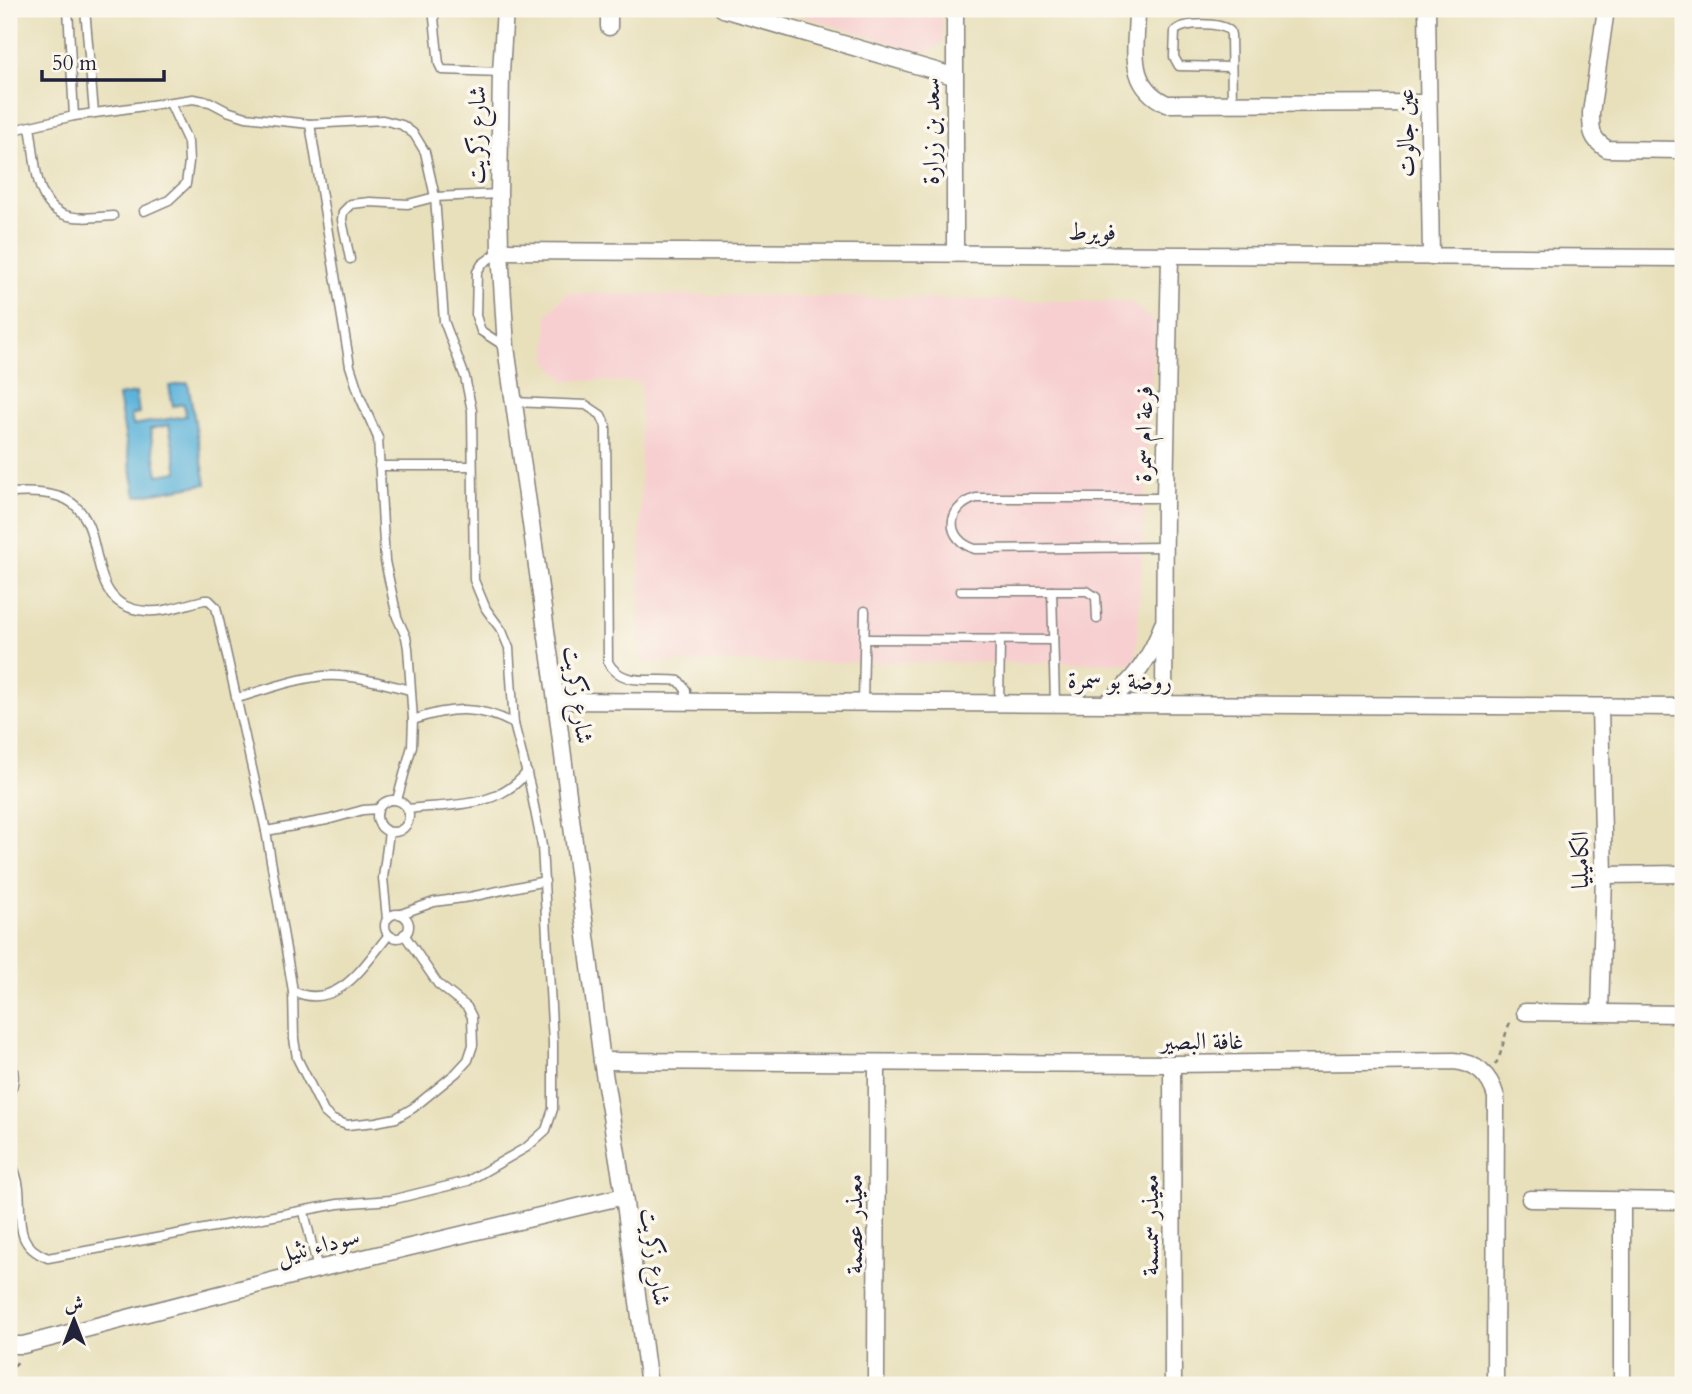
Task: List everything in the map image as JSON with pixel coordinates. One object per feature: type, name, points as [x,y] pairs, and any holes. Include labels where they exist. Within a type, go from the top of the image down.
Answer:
[{"type":"street","name":"شارع زكريت","points":[[505,9],[499,194],[506,347],[556,701],[602,1061],[624,1196],[649,1385]]},
{"type":"street","points":[[609,9],[609,27]]},
{"type":"street","points":[[723,9],[953,76]]},
{"type":"street","name":"سعد بن زرارة","points":[[955,9],[955,253]]},
{"type":"street","points":[[1138,9],[1137,73],[1143,87],[1154,98],[1167,104],[1428,103]]},
{"type":"street","name":"عين جالوت","points":[[1427,9],[1431,257]]},
{"type":"street","points":[[1606,9],[1591,113],[1591,128],[1596,142],[1607,149],[1683,150]]},
{"type":"street","name":"فويرط","points":[[500,251],[1683,258]]},
{"type":"street","name":"فرعة ام سمرة","points":[[1164,704],[1170,256]]},
{"type":"street","name":"فرعة ام سمرة","points":[[1105,704],[1127,687],[1144,665],[1157,640],[1166,613]]},
{"type":"street","name":"روضة بو سمرة","points":[[556,701],[1683,708]]},
{"type":"street","name":"الكاميليا","points":[[1600,707],[1604,875],[1600,1012]]},
{"type":"street","points":[[1604,875],[1683,874]]},
{"type":"street","points":[[1525,1012],[1683,1014]]},
{"type":"street","name":"غافة البصير","points":[[602,1061],[1172,1064],[1454,1061],[1473,1065],[1484,1073]]},
{"type":"street","name":"معيذر عصمة","points":[[876,1385],[877,1063]]},
{"type":"street","name":"معيذر سمسمة","points":[[1172,1064],[1173,1385]]},
{"type":"street","points":[[1484,1073],[1496,1097],[1495,1385]]},
{"type":"street","name":"سوداء نثيل","points":[[9,1355],[16,1345],[624,1196]]},
{"type":"street","points":[[1530,1199],[1683,1201]]},
{"type":"street","points":[[1622,1200],[1622,1385]]},
{"type":"lane","points":[[68,9],[74,116]]},
{"type":"lane","points":[[85,9],[94,113]]},
{"type":"lane","points":[[433,9],[442,70],[501,72]]},
{"type":"lane","points":[[1231,67],[1179,66],[1174,57],[1175,31],[1183,26],[1226,27],[1231,35],[1232,104]]},
{"type":"lane","points":[[9,131],[74,116],[193,99],[211,102],[246,117],[310,124],[383,120],[402,125],[414,134],[425,152],[435,197],[444,321],[465,377],[472,411],[474,580],[486,609],[502,631],[509,648],[514,724],[542,846],[553,1043],[553,1109],[546,1130],[527,1147],[468,1181],[391,1200],[338,1204],[48,1258],[35,1253],[27,1244],[19,1223],[19,1188],[9,1158]]},
{"type":"lane","points":[[144,211],[169,200],[186,184],[188,142],[170,103]]},
{"type":"lane","points":[[310,124],[350,366],[378,438],[385,561],[397,617],[406,637],[413,720],[412,747],[397,800]]},
{"type":"lane","points":[[30,128],[35,166],[43,195],[50,204],[62,214],[113,216]]},
{"type":"lane","points":[[349,259],[342,220],[343,212],[351,204],[408,204],[435,197],[499,194]]},
{"type":"lane","points":[[500,251],[482,264],[477,272],[476,316],[481,331],[506,347]]},
{"type":"lane","points":[[513,402],[586,405],[601,415],[606,426],[608,662],[615,672],[628,679],[679,681],[684,687],[686,701]]},
{"type":"lane","points":[[379,466],[472,466]]},
{"type":"lane","points":[[9,493],[29,492],[57,496],[71,502],[83,514],[91,531],[102,578],[111,594],[133,609],[148,612],[204,600],[214,603],[266,831],[293,991],[297,1058],[324,1112],[333,1120],[346,1125],[396,1118],[413,1108],[456,1073],[468,1060],[473,1045],[472,1017],[467,1007],[438,984],[404,934]]},
{"type":"lane","points":[[1165,498],[976,498],[966,501],[958,508],[953,518],[957,539],[965,546],[975,549],[1165,547]]},
{"type":"lane","points":[[961,591],[1091,592],[1096,597],[1097,619]]},
{"type":"lane","points":[[1052,591],[1055,703]]},
{"type":"lane","points":[[863,701],[865,611]]},
{"type":"lane","points":[[864,639],[1053,640]]},
{"type":"lane","points":[[999,702],[1000,640]]},
{"type":"lane","points":[[237,698],[294,681],[324,676],[358,678],[410,691]]},
{"type":"lane","points":[[413,720],[440,711],[467,709],[504,718],[514,724]]},
{"type":"lane","points":[[408,809],[491,800],[517,785],[527,772]]},
{"type":"lane","points":[[266,831],[378,808],[383,803],[397,800],[404,803],[408,809],[408,824],[403,830],[389,832],[382,829],[378,823],[378,808]]},
{"type":"lane","points":[[388,936],[385,929],[387,919],[383,878],[389,832]]},
{"type":"lane","points":[[387,919],[435,902],[545,881]]},
{"type":"lane","points":[[388,936],[396,937],[408,931],[407,918],[401,914]]},
{"type":"lane","points":[[293,991],[303,996],[318,996],[343,989],[388,936]]},
{"type":"lane","points":[[9,1051],[15,1077],[9,1093]]},
{"type":"lane","points":[[304,1212],[318,1269]]},
{"type":"path","points":[[1484,1073],[1495,1065],[1500,1056],[1506,1029],[1513,1019],[1525,1012]]},
{"type":"shaded area","points":[[780,9],[942,9],[943,42],[927,54]]},
{"type":"shaded area","points":[[566,293],[1131,302],[1155,323],[1136,663],[640,662],[641,382],[565,380],[547,361],[547,315]]},
{"type":"water","points":[[188,383],[206,484],[136,496],[118,396],[136,393],[139,413],[131,415],[133,425],[186,416],[184,404],[173,406],[169,386]],"holes":[[[169,425],[178,472],[158,475],[150,429]]]}]
